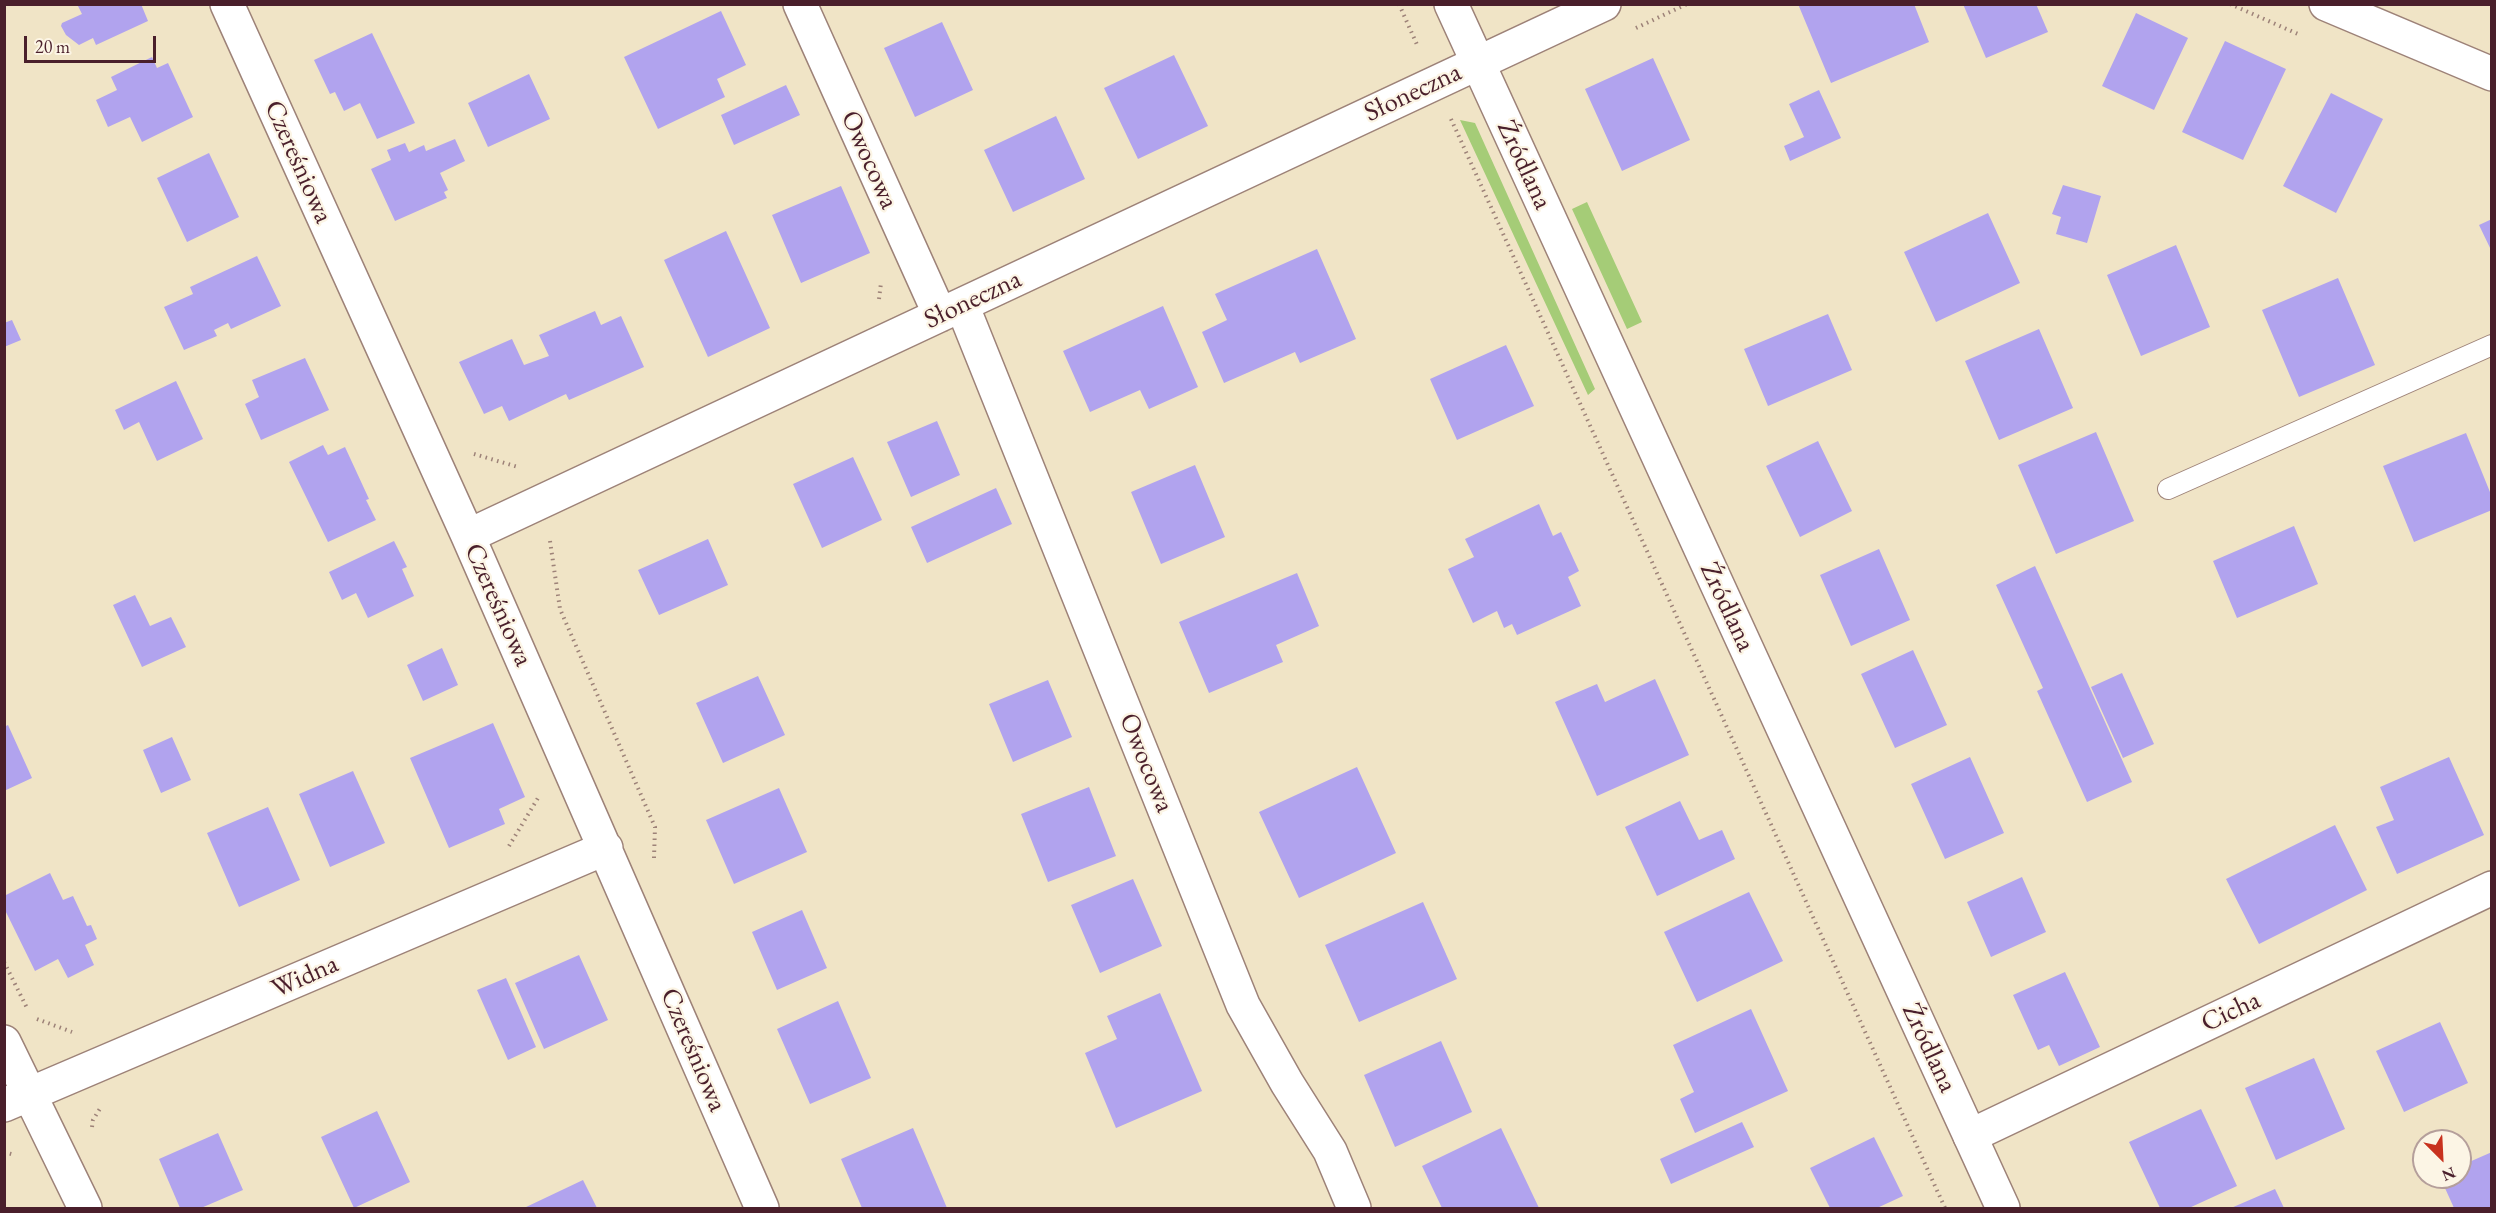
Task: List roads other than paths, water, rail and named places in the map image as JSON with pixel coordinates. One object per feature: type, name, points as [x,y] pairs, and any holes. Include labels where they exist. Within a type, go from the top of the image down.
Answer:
[{"type":"street","name":"Czereśniowa","points":[[227,4],[468,536],[762,1209]]},
{"type":"street","name":"Owocowa","points":[[800,4],[951,310],[1243,1005],[1287,1083],[1330,1151],[1354,1209]]},
{"type":"street","name":"Źródlana","points":[[1451,4],[2003,1209]]},
{"type":"street","name":"Słoneczna","points":[[468,536],[1604,4]]},
{"type":"street","points":[[2326,4],[2492,74]]},
{"type":"street","name":"Widna","points":[[17,1100],[606,848]]},
{"type":"street","name":"Cicha","points":[[1970,1136],[2492,888]]},
{"type":"street","points":[[4,1042],[17,1100],[85,1209]]},
{"type":"lane","points":[[2168,489],[2492,345]]}]
